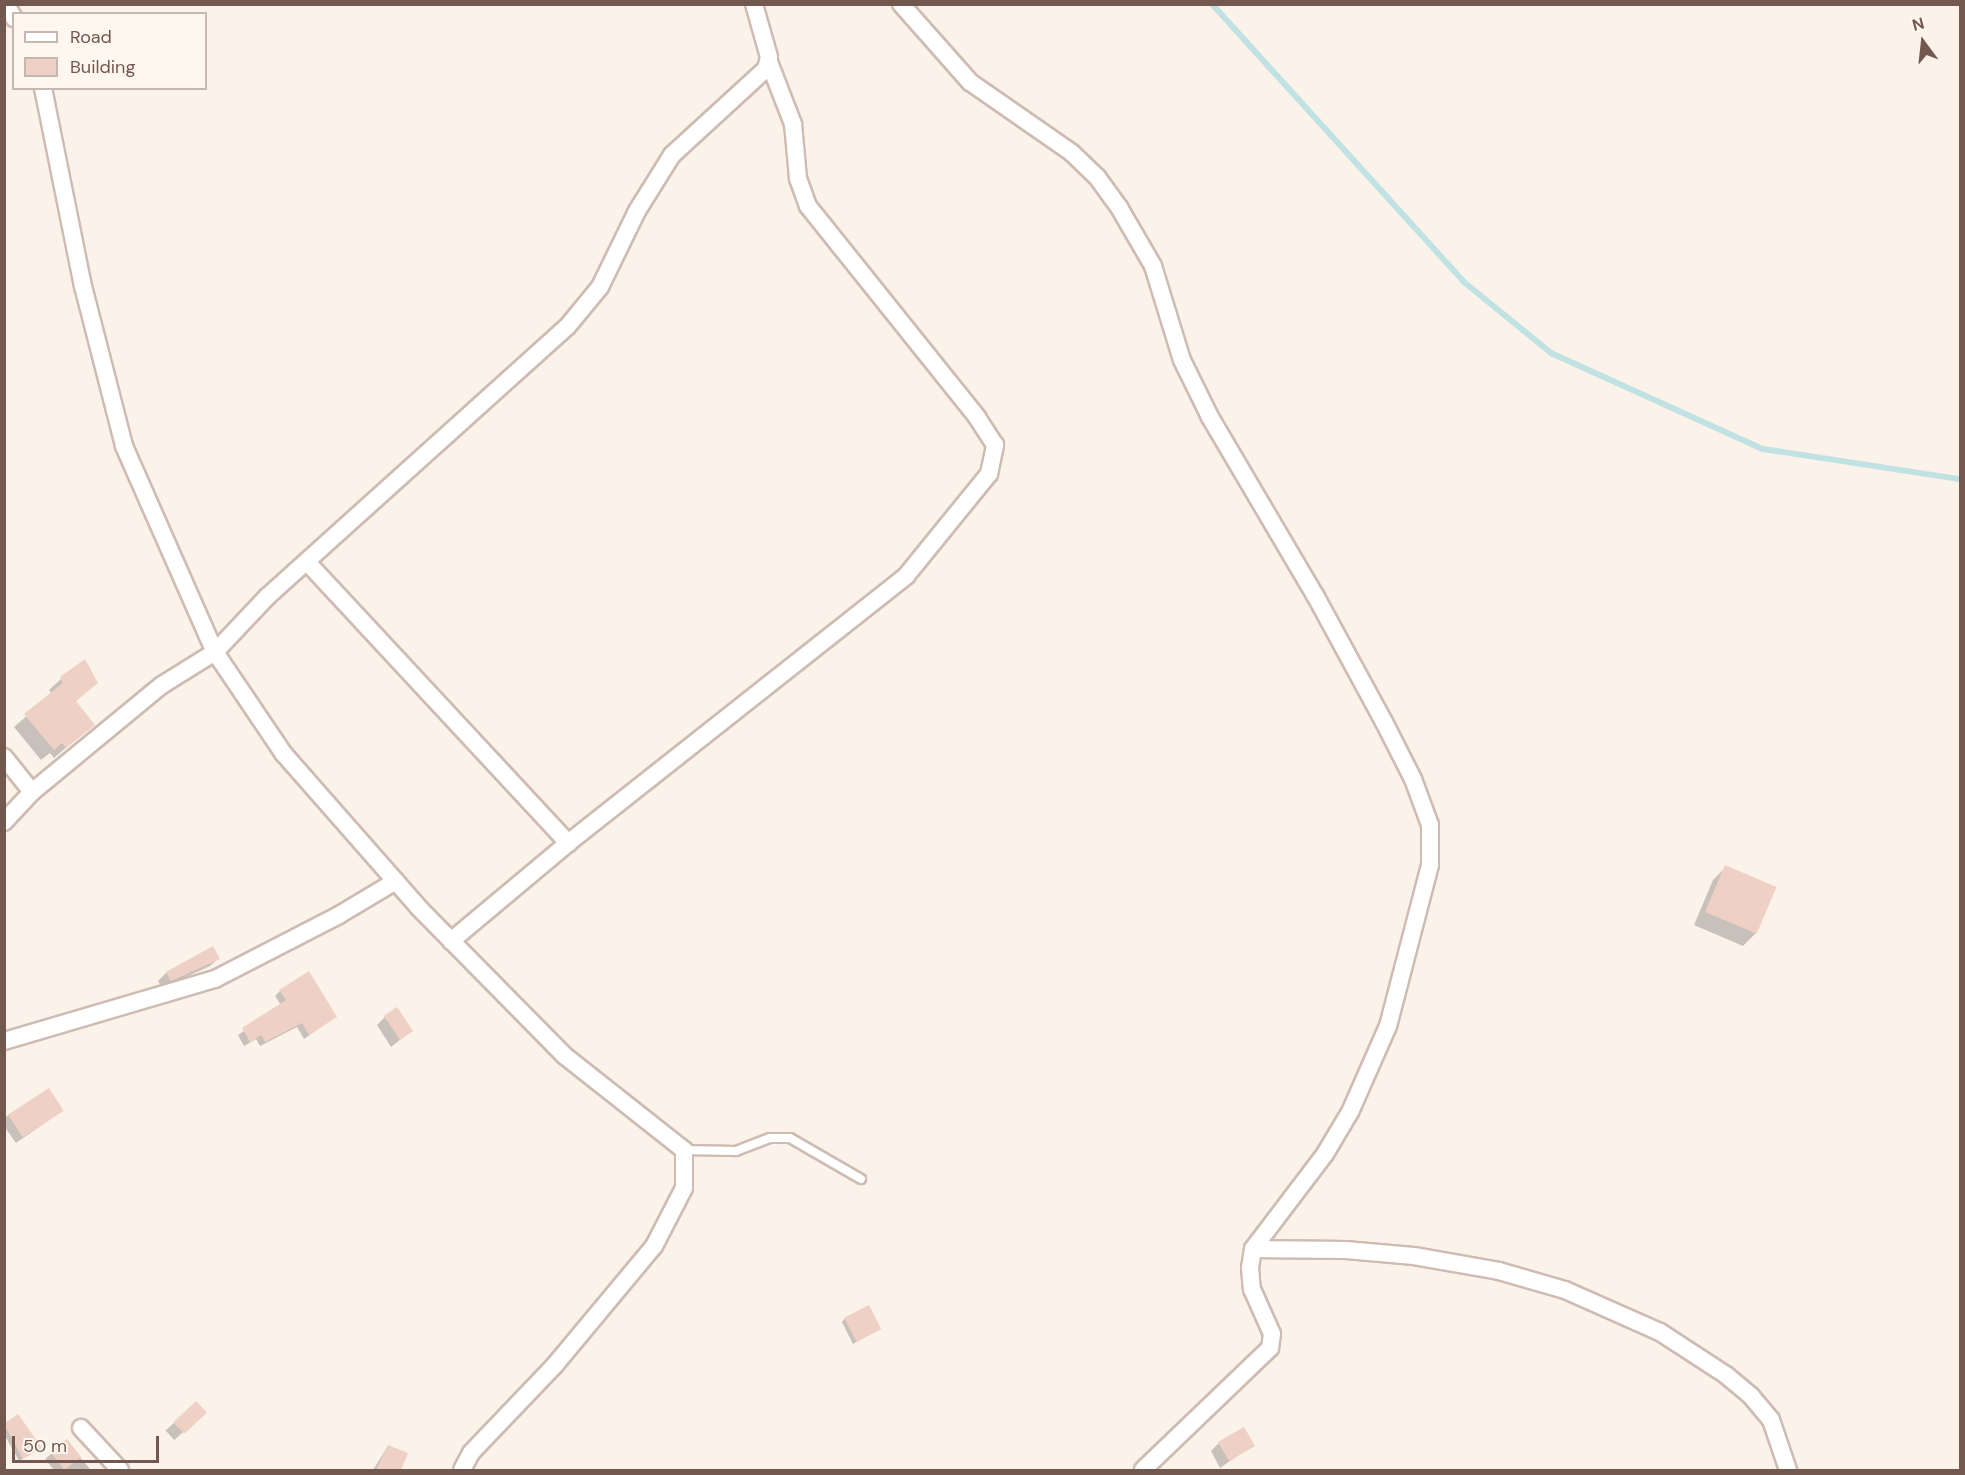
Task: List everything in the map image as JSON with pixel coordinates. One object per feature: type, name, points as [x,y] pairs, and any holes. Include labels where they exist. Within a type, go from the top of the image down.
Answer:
[{"type":"street","points":[[452,941],[568,843],[906,576],[989,474],[995,445],[976,417],[808,206],[798,178],[793,124],[770,62],[754,4]]},
{"type":"street","points":[[901,4],[970,82],[1072,153],[1097,177],[1120,209],[1153,266],[1182,360],[1210,417],[1374,704],[1413,779],[1430,825],[1430,866],[1383,1036],[1350,1112],[1325,1154],[1253,1249],[1250,1268],[1252,1289],[1272,1334],[1270,1348],[1143,1470]]},
{"type":"street","points":[[4,822],[32,792],[162,685],[215,652],[307,562],[572,320],[600,287],[637,211],[672,155],[751,86],[770,62]]},
{"type":"street","points":[[43,90],[83,286],[124,446],[215,652],[272,738],[396,881],[452,941],[565,1056],[684,1150],[684,1188],[654,1246],[554,1366],[471,1454],[462,1470]]},
{"type":"street","points":[[307,562],[568,843]]},
{"type":"street","points":[[4,757],[32,792]]},
{"type":"street","points":[[4,1041],[215,979],[339,915],[396,881]]},
{"type":"street","points":[[1253,1249],[1346,1250],[1414,1256],[1499,1271],[1585,1298],[1660,1332],[1726,1375],[1771,1420],[1788,1470]]},
{"type":"street","points":[[81,1428],[120,1470]]},
{"type":"lane","points":[[684,1150],[736,1151],[770,1138],[790,1138],[861,1179]]},
{"type":"building","points":[[85,659],[98,683],[76,701],[95,725],[66,748],[62,743],[54,750],[24,714],[63,683],[60,677]]},
{"type":"building","points":[[1725,865],[1777,887],[1757,934],[1705,912]]},
{"type":"building","points":[[213,946],[220,959],[171,981],[166,972]]},
{"type":"building","points":[[309,971],[337,1017],[309,1035],[302,1023],[265,1042],[261,1035],[250,1042],[242,1028],[286,1000],[279,990]]},
{"type":"building","points":[[397,1007],[413,1031],[400,1040],[384,1016]]},
{"type":"building","points":[[49,1088],[64,1111],[23,1137],[8,1115]]},
{"type":"building","points":[[869,1305],[881,1329],[856,1342],[844,1318]]},
{"type":"building","points":[[196,1401],[207,1413],[184,1434],[173,1422]]},
{"type":"building","points":[[18,1414],[42,1448],[23,1459],[4,1424]]},
{"type":"building","points":[[1244,1427],[1255,1446],[1229,1461],[1218,1442]]},
{"type":"building","points":[[67,1439],[81,1457],[65,1470],[50,1452]]},
{"type":"building","points":[[388,1445],[408,1453],[401,1470],[376,1470]]},
{"type":"waterway","points":[[1212,4],[1464,282],[1551,353],[1763,449],[1960,479]]}]
